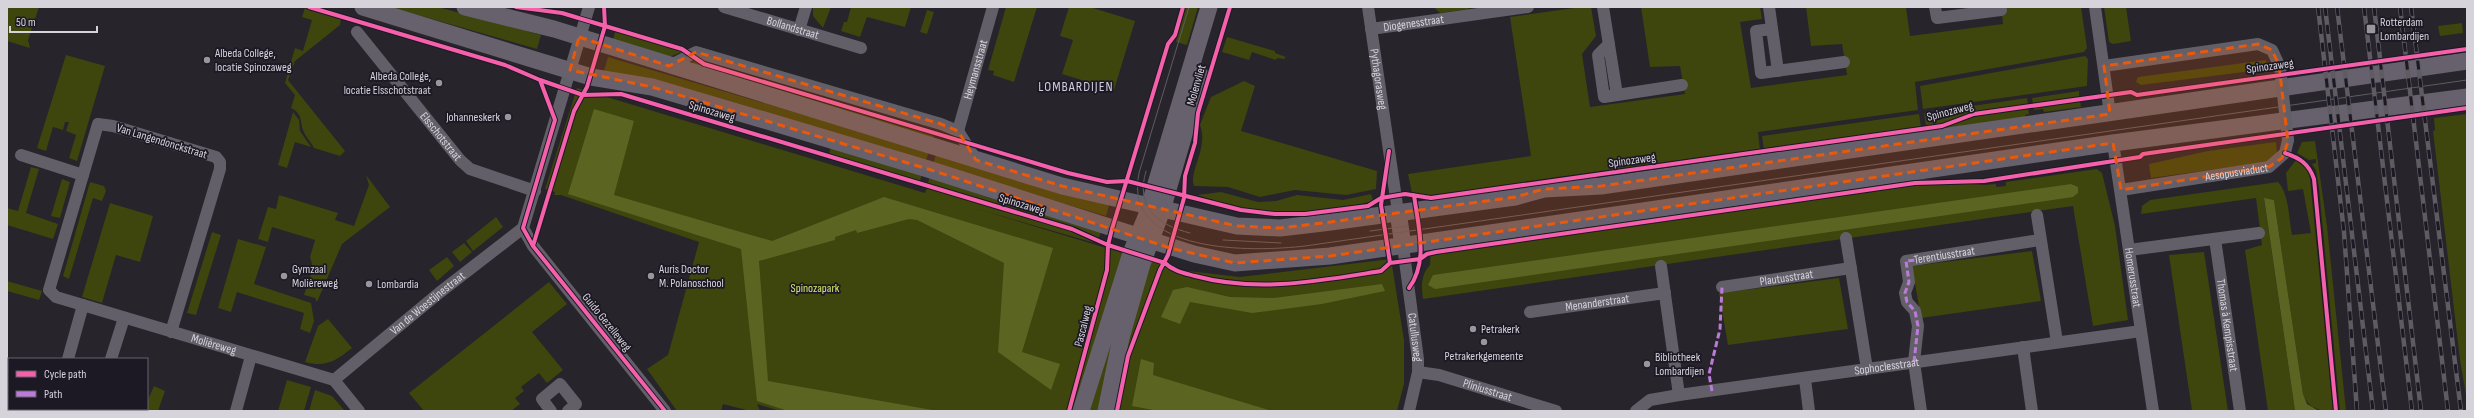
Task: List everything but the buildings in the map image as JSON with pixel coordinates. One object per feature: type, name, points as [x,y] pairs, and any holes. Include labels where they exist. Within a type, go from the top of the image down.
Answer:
[{"type":"main road","name":"Spinozaweg","points":[[363,7],[591,77],[652,86],[928,169],[1144,240],[1194,254],[1235,263],[1330,256],[2113,143],[2467,96]]},
{"type":"main road","name":"Spinozaweg","points":[[465,7],[579,37],[1062,186],[1237,226],[1280,228],[1515,197],[1544,189],[1601,186],[2110,114],[2467,61]]},
{"type":"main road","name":"Molenvliet","points":[[1156,208],[1209,7]]},
{"type":"main road","name":"Molenvliet","points":[[1156,208],[1222,7]]},
{"type":"main road","points":[[1106,411],[1120,338],[1144,240],[1156,208]]},
{"type":"main road","name":"Catullusweg","points":[[1398,212],[1403,246]]},
{"type":"main road","name":"Pascalweg","points":[[1081,411],[1144,240]]},
{"type":"street","points":[[523,228],[588,7]]},
{"type":"street","name":"Bollandstraat","points":[[724,7],[861,48]]},
{"type":"street","points":[[799,30],[806,7]]},
{"type":"street","name":"Heymansstraat","points":[[958,131],[993,7]]},
{"type":"street","name":"Pythagorasweg","points":[[1368,7],[1370,29],[1398,212]]},
{"type":"street","name":"Diogenesstraat","points":[[1370,29],[1528,7]]},
{"type":"street","points":[[1603,7],[1617,96],[1682,85]]},
{"type":"street","points":[[1769,7],[1778,71],[1844,62]]},
{"type":"street","points":[[1935,7],[1937,18],[2001,10]]},
{"type":"street","points":[[2095,7],[2110,114]]},
{"type":"street","name":"Elsschotstraat","points":[[357,32],[460,160],[470,170],[535,191]]},
{"type":"street","name":"Aesopusviaduct","points":[[2104,66],[2258,44],[2272,50],[2280,67],[2288,140],[2286,153],[2269,167],[2121,190]]},
{"type":"street","points":[[669,66],[696,52],[941,124],[958,131],[976,160]]},
{"type":"street","name":"Van Langendonckstraat","points":[[56,297],[49,290],[98,124],[113,126],[216,157],[220,162],[218,176],[171,332]]},
{"type":"street","name":"Homerusstraat","points":[[2113,143],[2153,411]]},
{"type":"street","points":[[21,155],[83,175]]},
{"type":"street","points":[[2037,215],[2057,342]]},
{"type":"street","name":"Van de Woestijnestraat","points":[[334,380],[440,292],[523,228]]},
{"type":"street","name":"Guido Gezelleweg","points":[[523,228],[533,246],[665,411]]},
{"type":"street","points":[[2129,250],[2259,234]]},
{"type":"street","points":[[1846,238],[1867,369]]},
{"type":"street","name":"Thomas à Kempisstraat","points":[[2215,239],[2240,411]]},
{"type":"street","name":"Terentiusstraat","points":[[1914,362],[1918,326],[1915,311],[1907,302],[1905,293],[1909,282],[1906,260],[1917,260],[2040,240]]},
{"type":"street","name":"Catullusweg","points":[[1403,246],[1418,372],[1409,411]]},
{"type":"street","points":[[1661,266],[1679,395]]},
{"type":"street","name":"Plautusstraat","points":[[1722,287],[1851,268]]},
{"type":"street","name":"Menanderstraat","points":[[1530,312],[1665,293]]},
{"type":"street","name":"Molièreweg","points":[[56,297],[334,380]]},
{"type":"street","points":[[68,358],[83,305]]},
{"type":"street","points":[[111,358],[124,318]]},
{"type":"street","name":"Sophoclesstraat","points":[[1636,411],[1650,400],[1679,395],[1804,379],[1914,362],[2141,331]]},
{"type":"street","points":[[2023,347],[2032,411]]},
{"type":"street","points":[[236,411],[251,356]]},
{"type":"street","points":[[1914,362],[1921,411]]},
{"type":"street","name":"Pliniusstraat","points":[[1418,372],[1439,375],[1556,411]]},
{"type":"street","points":[[1804,379],[1809,411]]},
{"type":"street","points":[[334,380],[359,411]]},
{"type":"street","points":[[551,411],[542,399],[560,384],[576,404],[568,411]]},
{"type":"highlighted area","points":[[579,37],[669,66],[696,52],[941,124],[958,131],[976,160],[1062,186],[1237,226],[1280,228],[1323,223],[1515,197],[1544,189],[1601,186],[2110,114],[2104,66],[2258,44],[2272,50],[2279,65],[2288,142],[2282,158],[2269,167],[2121,190],[2113,143],[1330,256],[1235,263],[1170,248],[928,169],[652,87],[570,70]]},
{"type":"green space","points":[[7,7],[39,7],[28,40],[30,48],[7,41]]},
{"type":"green space","points":[[390,7],[438,7],[541,35],[537,49]]},
{"type":"green space","points":[[813,7],[831,7],[823,28],[813,16]]},
{"type":"green space","points":[[851,7],[911,7],[905,27],[867,17],[860,37],[841,31],[844,22],[847,22]]},
{"type":"green space","points":[[1006,7],[1037,7],[1014,82],[993,75],[994,71],[988,70]]},
{"type":"green space","points":[[1069,7],[1090,7],[1135,21],[1114,90],[1062,74],[1073,40],[1060,36]]},
{"type":"green space","points":[[1186,7],[1198,7],[1187,45],[1176,42]]},
{"type":"green space","points":[[1434,7],[1468,7],[1469,9],[1440,13]]},
{"type":"green space","points":[[1581,7],[1591,7],[1596,36],[1582,54],[1590,107],[1685,94],[1680,66],[1650,67],[1641,7],[1760,7],[1762,19],[1740,22],[1751,88],[1847,75],[1842,44],[1811,46],[1806,7],[1906,7],[1910,36],[2003,24],[2001,7],[2081,7],[2087,48],[2084,52],[1915,82],[1918,110],[1758,132],[1760,150],[1413,198],[1408,174],[1531,156],[1510,17]]},
{"type":"green space","points":[[2104,7],[2126,7],[2131,41],[2113,44],[2109,42]]},
{"type":"green space","points":[[305,8],[341,19],[340,25],[295,61],[288,80],[345,151],[340,156],[314,148],[303,130],[299,115],[291,108],[295,95],[285,83],[295,48],[303,51],[312,20],[302,17]]},
{"type":"green space","points":[[927,10],[934,12],[927,34],[920,32]]},
{"type":"green space","points":[[2462,23],[2463,33],[2440,36],[2438,26]]},
{"type":"green space","points":[[615,32],[682,52],[669,57],[613,40]]},
{"type":"green space","points":[[1227,37],[1275,51],[1275,53],[1286,57],[1284,59],[1277,58],[1276,60],[1252,52],[1249,60],[1222,52]]},
{"type":"green space","points":[[66,55],[105,66],[77,161],[69,158],[76,135],[66,131],[69,122],[65,122],[63,130],[53,127],[46,151],[37,148]]},
{"type":"green space","points":[[2085,56],[2088,59],[2087,86],[1923,109],[1920,86]]},
{"type":"green space","points":[[608,57],[929,152],[925,162],[603,74]]},
{"type":"green space","points":[[2266,60],[2268,69],[2141,85],[2136,82],[2138,77]]},
{"type":"green space","points":[[696,61],[702,65],[934,135],[932,141],[688,64]]},
{"type":"green space","points":[[1244,81],[1255,86],[1241,131],[1377,171],[1376,189],[1346,195],[1295,190],[1260,197],[1228,187],[1194,186],[1194,174],[1202,142],[1200,125],[1211,97]]},
{"type":"green space","name":"Spinozapark","points":[[577,88],[925,193],[927,188],[1071,231],[1095,243],[974,208],[1179,270],[1240,277],[1391,259],[1404,340],[1404,384],[1397,411],[780,411],[757,404],[760,411],[750,411],[723,404],[721,411],[677,411],[647,369],[668,355],[699,242],[561,195],[554,195],[555,192],[545,189]]},
{"type":"green space","points":[[2079,91],[2079,97],[2033,104],[2032,98]]},
{"type":"green space","points":[[2027,98],[2028,105],[1972,113],[1942,124],[1926,126],[1924,113]]},
{"type":"green space","points":[[2080,101],[2081,107],[2044,112],[2043,109],[2034,110],[2034,108]]},
{"type":"green space","points":[[2028,108],[2029,114],[2025,115],[2026,119],[1942,128],[1973,117]]},
{"type":"green space","points":[[293,112],[299,120],[300,131],[311,147],[295,142],[287,168],[278,165]]},
{"type":"green space","points":[[1919,114],[1921,127],[1764,150],[1762,136]]},
{"type":"green space","points":[[2467,114],[2467,401],[2460,360],[2433,131],[2435,130],[2434,118]]},
{"type":"green space","points":[[2315,141],[2327,226],[2346,411],[2340,411],[2319,188],[2316,170],[2312,164],[2316,163],[2316,159],[2309,160],[2297,153],[2302,142]]},
{"type":"green space","points":[[2276,142],[2277,153],[2267,162],[2151,178],[2149,164],[2208,151]]},
{"type":"green space","points":[[831,146],[922,173],[920,181],[829,154]]},
{"type":"green space","points":[[936,154],[1110,202],[1106,216],[933,165]]},
{"type":"green space","points":[[2296,160],[2308,170],[2310,179],[2333,411],[2314,408],[2308,403],[2303,394],[2274,200],[2264,199],[2295,411],[2268,411],[2245,250],[2262,245],[2256,198],[2141,214],[2142,206],[2150,200],[2278,182],[2282,187],[2288,207],[2292,235],[2311,233],[2303,189],[2288,191],[2286,173]]},
{"type":"green space","points":[[31,167],[39,169],[26,213],[58,224],[53,239],[7,225],[7,208],[18,211]]},
{"type":"green space","points":[[2097,169],[2102,173],[2115,226],[2128,320],[2093,326],[2073,206],[1423,299],[1422,281],[1425,272],[1430,265],[1431,246],[1913,178],[1984,185],[1996,184],[1996,187],[2006,186],[2006,182]]},
{"type":"green space","points":[[366,175],[390,207],[342,244],[317,302],[315,298],[304,295],[313,268],[310,257],[315,240],[272,227],[268,242],[258,239],[268,207],[276,209],[279,195],[338,213],[335,220],[354,226],[369,185]]},
{"type":"green space","points":[[930,176],[987,197],[1101,231],[1099,238],[1073,226],[928,183]]},
{"type":"green space","points":[[62,179],[70,182],[60,218],[51,216]]},
{"type":"green space","points":[[90,182],[104,186],[106,191],[102,201],[93,198],[69,279],[63,276]]},
{"type":"green space","points":[[1221,192],[1258,202],[1276,201],[1297,195],[1343,200],[1371,194],[1373,201],[1343,208],[1309,212],[1275,212],[1239,208],[1197,195]]},
{"type":"green space","points":[[110,203],[153,216],[140,262],[116,255],[102,303],[82,297]]},
{"type":"green space","points":[[496,217],[503,227],[473,251],[466,241]]},
{"type":"green space","points":[[212,232],[221,235],[196,315],[187,313]]},
{"type":"green space","points":[[238,239],[266,247],[254,284],[311,303],[314,321],[310,333],[300,329],[304,313],[237,292],[231,312],[218,308]]},
{"type":"green space","points":[[464,243],[472,252],[460,262],[452,252]]},
{"type":"green space","points":[[2032,251],[2041,301],[1921,318],[1912,266]]},
{"type":"green space","points":[[2204,252],[2228,411],[2192,411],[2169,255]]},
{"type":"green space","points":[[447,257],[454,266],[437,281],[429,270]]},
{"type":"green space","points":[[1839,278],[1848,329],[1728,345],[1719,293]]},
{"type":"green space","points":[[7,281],[42,291],[39,300],[7,291]]},
{"type":"green space","points":[[549,282],[567,304],[532,332],[563,370],[547,383],[539,373],[521,387],[524,391],[515,398],[520,404],[511,411],[424,411],[409,393]]},
{"type":"green space","points":[[328,319],[352,348],[331,362],[312,364],[305,362],[318,326]]},
{"type":"green space","points":[[287,380],[311,387],[304,411],[278,411]]},
{"type":"green space","points":[[154,386],[165,391],[158,411],[102,411],[148,410],[148,400]]},
{"type":"green space","points":[[315,390],[332,396],[345,411],[309,411]]},
{"type":"shaded area","points":[[594,109],[634,121],[614,195],[772,241],[884,197],[1053,248],[1022,352],[1060,364],[1051,390],[998,352],[1004,263],[917,220],[909,219],[857,233],[856,230],[835,237],[835,240],[759,261],[768,381],[938,411],[788,411],[757,401],[741,249],[568,194]]},
{"type":"shaded area","points":[[2071,184],[2078,187],[2078,193],[2073,197],[1435,289],[1428,285],[1433,275]]},
{"type":"shaded area","points":[[2264,198],[2274,200],[2303,394],[2307,404],[2319,411],[2295,411]]},
{"type":"shaded area","points":[[1382,284],[1385,291],[1322,304],[1252,313],[1190,302],[1180,324],[1161,317],[1173,290],[1187,287],[1230,297],[1274,298]]},
{"type":"shaded area","points":[[1141,359],[1154,363],[1153,375],[1272,411],[1158,411],[1132,406]]},
{"type":"tram line","points":[[1189,7],[1139,173],[1139,200],[1151,220],[1171,234],[1196,242],[1226,247],[1255,249],[1305,246],[2467,80]]},
{"type":"tram line","points":[[1146,171],[1143,184],[1144,195],[1147,205],[1152,213],[1159,220],[1168,225],[1178,230],[1190,233]]},
{"type":"tram line","points":[[1370,231],[1408,226]]},
{"type":"tram line","points":[[1223,240],[1281,243]]},
{"type":"railway","points":[[2318,7],[2344,232],[2357,411]]},
{"type":"railway","points":[[2325,7],[2373,411]]},
{"type":"railway","points":[[2337,7],[2386,411]]},
{"type":"railway","points":[[2364,7],[2412,411]]},
{"type":"railway","points":[[2374,7],[2421,411]]},
{"type":"railway","points":[[2400,7],[2448,411]]},
{"type":"railway","points":[[2411,7],[2461,411]]},
{"type":"marked path","points":[[1914,362],[1918,326],[1915,311],[1907,302],[1905,293],[1909,282],[1906,261],[1917,260]]},
{"type":"marked path","points":[[1712,391],[1709,374],[1720,329],[1722,287]]},
{"type":"cycle path","points":[[309,7],[505,65],[540,80],[583,95],[621,94],[1072,229],[1108,245],[1165,263],[1175,270],[1183,273],[1218,281],[1242,284],[1288,284],[1334,278],[1381,271],[1390,263],[1420,259],[1427,254],[1436,252],[1915,183],[1984,181],[2140,157],[2143,154],[2467,108]]},
{"type":"cycle path","points":[[516,7],[562,13],[605,26],[587,87],[574,111],[533,246]]},
{"type":"cycle path","points":[[604,7],[605,26],[682,49],[704,64],[1068,173],[1107,182],[1127,181],[1241,210],[1275,214],[1305,214],[1368,206],[1381,198],[1405,194],[1431,198],[1942,126],[1974,114],[2131,92],[2137,95],[2467,49]]},
{"type":"cycle path","points":[[1069,411],[1107,270],[1108,245],[1112,229],[1168,44],[1175,35],[1183,7]]},
{"type":"cycle path","points":[[1117,411],[1128,356],[1160,270],[1168,255],[1184,198],[1185,176],[1195,143],[1198,113],[1230,7]]},
{"type":"cycle path","points":[[540,80],[555,120],[523,228],[533,246],[665,411]]},
{"type":"cycle path","points":[[1389,151],[1381,205],[1390,263]]},
{"type":"cycle path","points":[[2285,153],[2303,162],[2309,169],[2314,179],[2336,411]]},
{"type":"cycle path","points":[[1409,288],[1415,278],[1419,266],[1420,255],[1419,231],[1414,195]]},
{"type":"place","name":"Rotterdam Lombardijen","points":[[2371,29]]},
{"type":"place","name":"Albeda College, locatie Spinozaweg","points":[[207,60]]},
{"type":"place","name":"Albeda College, locatie Elsschotstraat","points":[[439,83]]},
{"type":"place","name":"Johanneskerk","points":[[508,117]]},
{"type":"place","name":"Gymzaal Molièreweg","points":[[284,276]]},
{"type":"place","name":"Auris Doctor M. Polanoschool","points":[[651,276]]},
{"type":"place","name":"Lombardia","points":[[369,284]]},
{"type":"place","name":"Petrakerk","points":[[1473,329]]},
{"type":"place","name":"Petrakerkgemeente","points":[[1484,342]]},
{"type":"place","name":"Bibliotheek Lombardijen","points":[[1647,364]]},
{"type":"district","name":"LOMBARDIJEN","points":[[1076,86]]}]
